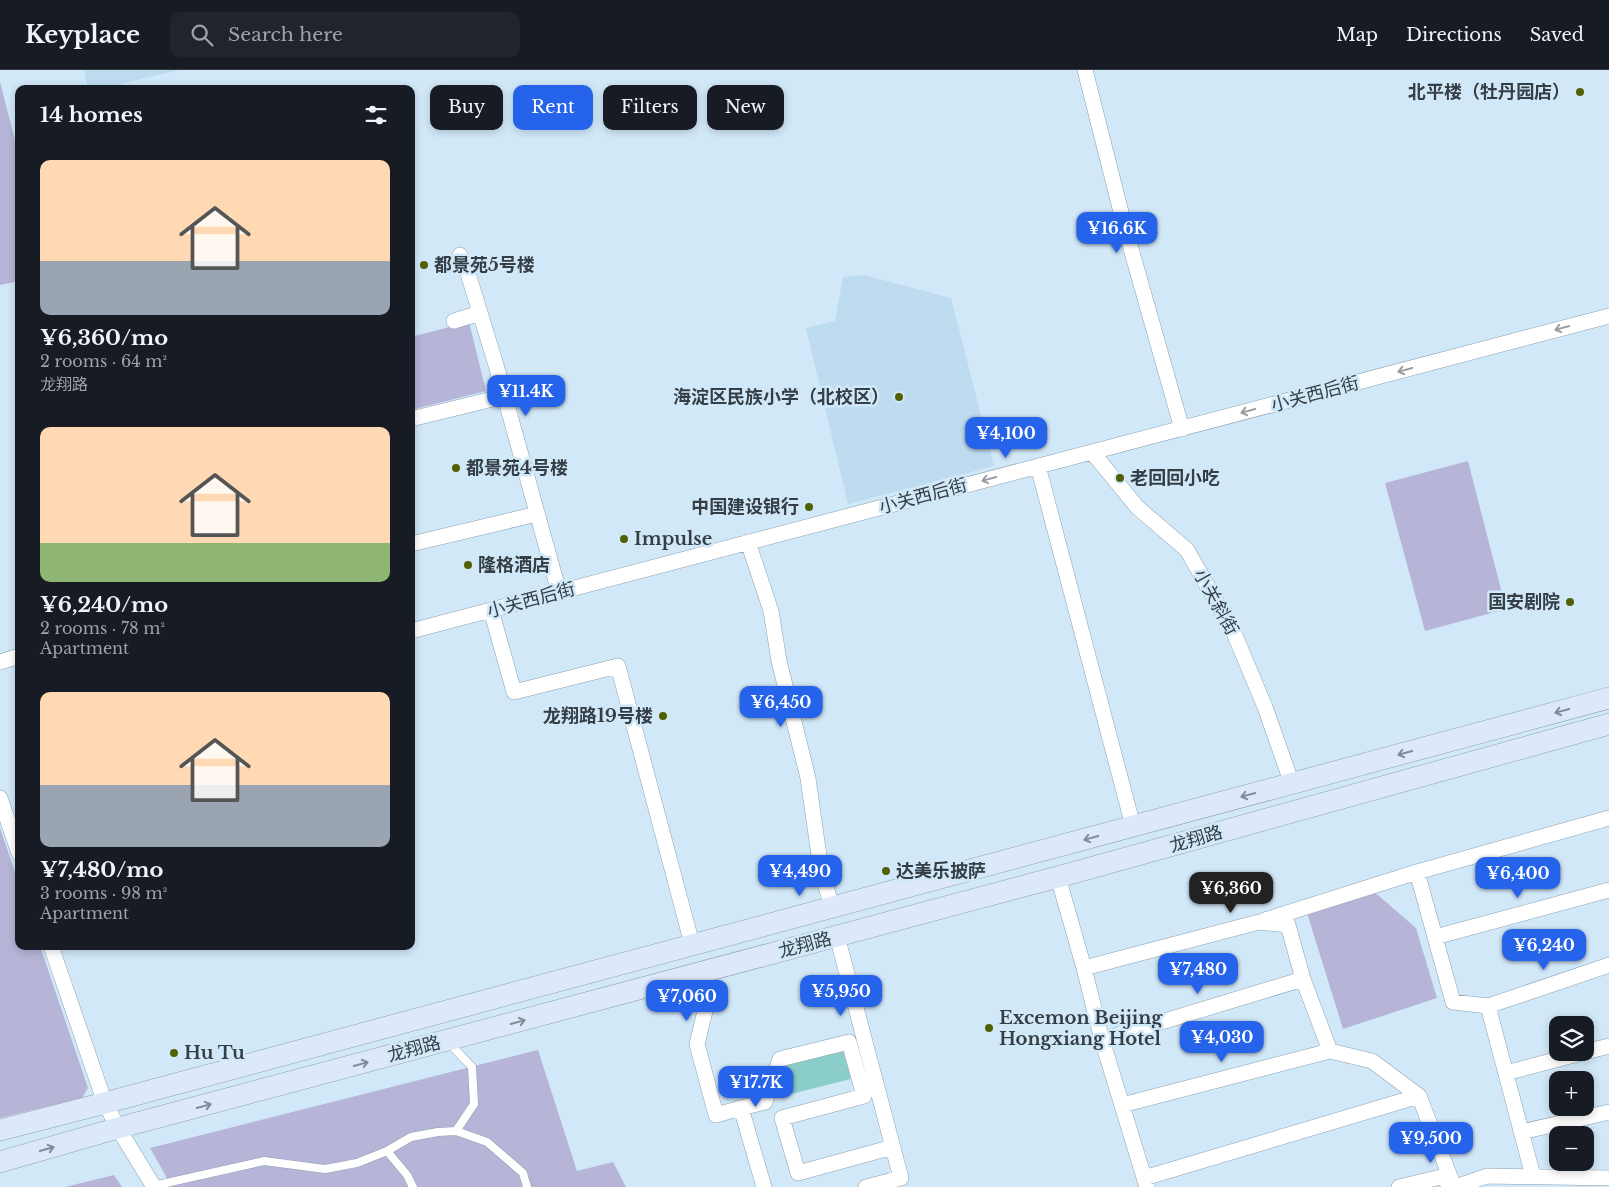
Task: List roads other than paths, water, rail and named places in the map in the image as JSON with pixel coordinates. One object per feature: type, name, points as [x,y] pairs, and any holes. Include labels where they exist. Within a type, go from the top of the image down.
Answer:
[{"type":"street","points":[[1085,70],[1127,234],[1182,429]]},
{"type":"street","points":[[460,255],[466,267],[505,396],[559,592]]},
{"type":"street","points":[[454,321],[480,313]]},
{"type":"street","name":"小关西后街","points":[[415,630],[1609,316]]},
{"type":"street","points":[[415,417],[505,396]]},
{"type":"street","name":"小关斜街","points":[[1092,452],[1137,507],[1187,550],[1234,632],[1265,707],[1292,784]]},
{"type":"street","points":[[1038,466],[1133,826]]},
{"type":"street","points":[[415,543],[537,514]]},
{"type":"street","points":[[748,542],[771,612],[776,645],[808,778],[821,870],[832,907]]},
{"type":"street","points":[[491,610],[514,692],[618,666],[692,944]]},
{"type":"street","points":[[0,662],[15,657]]},
{"type":"street","name":"龙翔路","points":[[0,1130],[1609,698]]},
{"type":"street","name":"龙翔路","points":[[0,1162],[118,1128],[1058,877],[1609,725]]},
{"type":"street","points":[[0,798],[15,841]]},
{"type":"street","points":[[1084,968],[1259,922],[1417,872],[1609,818]]},
{"type":"street","points":[[1417,872],[1453,1002],[1488,1006],[1609,965]]},
{"type":"street","points":[[1058,877],[1102,1040],[1145,1183],[1419,1096]]},
{"type":"street","points":[[1435,937],[1609,890]]},
{"type":"street","points":[[1259,922],[1288,925],[1303,979],[1330,1051]]},
{"type":"street","points":[[837,936],[856,1030],[901,1178],[866,1187]]},
{"type":"street","points":[[52,950],[105,1103],[118,1128],[154,1186]]},
{"type":"street","points":[[694,974],[704,1011],[697,1044],[716,1115],[747,1110],[765,1102],[780,1059],[849,1042],[864,1096],[782,1118],[798,1173],[893,1147]]},
{"type":"street","points":[[1102,1040],[1303,979]]},
{"type":"street","points":[[1488,1006],[1533,1176]]},
{"type":"street","points":[[1594,1050],[1609,1046]]},
{"type":"street","points":[[1122,1105],[1330,1051],[1372,1061],[1419,1096],[1454,1187]]},
{"type":"street","points":[[1506,1073],[1551,1061]]},
{"type":"street","points":[[747,1110],[764,1187]]},
{"type":"street","points":[[1521,1132],[1609,1112]]},
{"type":"street","points":[[1400,1187],[1442,1182],[1454,1187],[1486,1176],[1609,1178]]},
{"type":"lane","points":[[447,1040],[472,1067],[474,1104],[456,1131]]},
{"type":"lane","points":[[154,1186],[264,1160],[325,1169],[357,1163],[387,1151],[411,1137],[456,1131],[487,1142],[523,1173],[527,1187]]},
{"type":"lane","points":[[387,1151],[407,1174],[413,1187]]},
{"type":"place","name":"北平楼（牡丹园店）","points":[[1580,92]]},
{"type":"place","name":"都景苑5号楼","points":[[424,265]]},
{"type":"place","name":"海淀区民族小学（北校区）","points":[[899,397]]},
{"type":"place","name":"都景苑4号楼","points":[[456,468]]},
{"type":"place","name":"老回回小吃","points":[[1120,478]]},
{"type":"place","name":"中国建设银行","points":[[809,507]]},
{"type":"place","name":"Impulse","points":[[624,539]]},
{"type":"place","name":"隆格酒店","points":[[468,565]]},
{"type":"place","name":"国安剧院","points":[[1570,602]]},
{"type":"place","name":"龙翔路19号楼","points":[[663,716]]},
{"type":"place","name":"达美乐披萨","points":[[886,871]]},
{"type":"place","name":"Excemon Beijing Hongxiang Hotel","points":[[989,1028]]},
{"type":"place","name":"Hu Tu","points":[[174,1053]]}]
